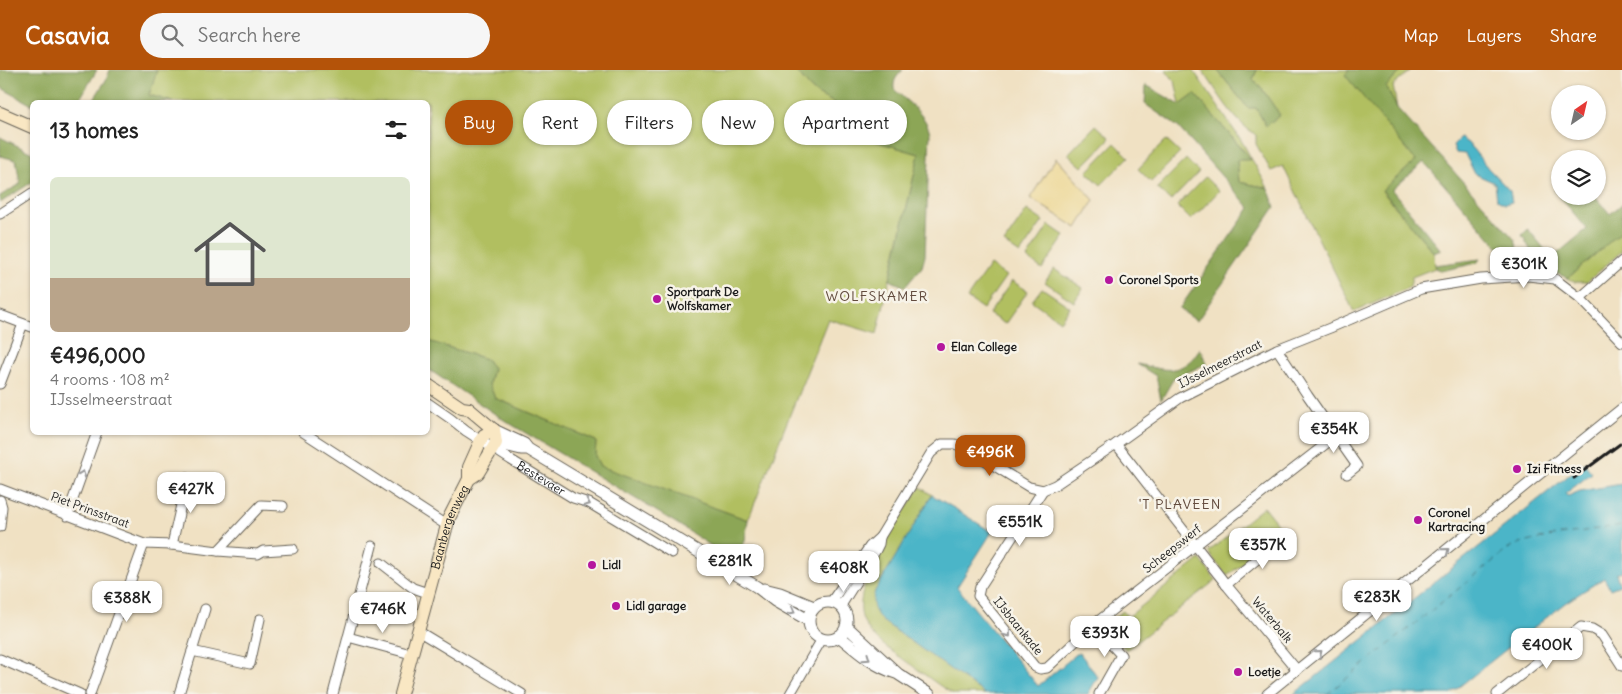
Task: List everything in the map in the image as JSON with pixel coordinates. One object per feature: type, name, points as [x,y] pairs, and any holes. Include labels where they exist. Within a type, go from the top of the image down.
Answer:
[{"type":"main road","points":[[0,113],[30,126]]},
{"type":"main road","name":"Bestevaer","points":[[430,386],[462,408],[469,409],[489,440]]},
{"type":"main road","name":"Baanbergenweg","points":[[401,694],[446,525],[470,479],[478,473],[489,440]]},
{"type":"street","points":[[0,214],[30,195]]},
{"type":"street","points":[[1580,298],[1622,261]]},
{"type":"street","name":"IJsselmeerstraat","points":[[1043,490],[1055,485],[1180,398],[1277,349],[1421,289],[1481,279],[1528,276],[1556,279],[1580,298],[1622,342]]},
{"type":"street","points":[[0,315],[30,326]]},
{"type":"street","points":[[0,384],[23,324]]},
{"type":"street","points":[[1277,349],[1357,466],[1347,474]]},
{"type":"street","name":"Bestevaer","points":[[430,404],[489,440],[573,498],[589,504],[672,553]]},
{"type":"street","points":[[1267,694],[1622,408]]},
{"type":"street","points":[[67,516],[97,435]]},
{"type":"street","points":[[308,435],[446,525]]},
{"type":"street","name":"Scheepswerf","points":[[1093,625],[1336,436]]},
{"type":"street","name":"Bestevaer","points":[[489,440],[524,444],[528,449],[757,587],[776,602],[808,620]]},
{"type":"street","points":[[835,604],[876,550],[880,537],[931,453],[942,444],[955,444],[967,449],[1029,487],[1043,490]]},
{"type":"street","name":"Waterbalk","points":[[1116,444],[1226,585],[1297,670]]},
{"type":"street","points":[[172,545],[187,478]]},
{"type":"street","name":"Piet Prinsstraat","points":[[0,489],[144,544],[258,554],[264,551],[293,548]]},
{"type":"street","name":"IJsbaankade","points":[[1043,490],[980,587],[978,596],[1034,667],[1040,669],[1047,668],[1093,625]]},
{"type":"street","points":[[0,500],[2,507],[0,527]]},
{"type":"street","points":[[218,551],[261,505],[283,506]]},
{"type":"street","points":[[659,546],[670,535]]},
{"type":"street","points":[[1226,585],[1284,537]]},
{"type":"street","points":[[90,694],[144,544]]},
{"type":"street","points":[[333,694],[372,546]]},
{"type":"street","points":[[381,563],[414,588],[428,593]]},
{"type":"street","name":"Bestevaer","points":[[757,587],[814,607]]},
{"type":"street","points":[[821,602],[835,604],[847,617],[846,626],[839,636],[829,640],[822,639],[812,632],[808,620],[810,614],[814,607],[821,602]]},
{"type":"street","points":[[179,694],[205,609]]},
{"type":"street","points":[[192,651],[250,664],[260,620]]},
{"type":"street","points":[[1093,625],[1121,655],[1099,694]]},
{"type":"street","points":[[846,626],[898,674],[929,694]]},
{"type":"street","points":[[1497,694],[1582,627],[1598,632],[1618,652],[1622,666]]},
{"type":"street","points":[[418,632],[522,694]]},
{"type":"street","points":[[839,636],[868,659],[884,669],[898,674]]},
{"type":"street","points":[[348,637],[411,654]]},
{"type":"street","points":[[790,694],[822,639]]},
{"type":"street","points":[[0,659],[80,694]]},
{"type":"green space","points":[[0,70],[97,70],[79,100],[30,100],[30,104],[0,87]]},
{"type":"green space","points":[[110,70],[157,70],[149,95],[166,100],[93,100]]},
{"type":"green space","name":"Sportpark De Wolfskamer","points":[[157,70],[795,70],[810,88],[829,100],[784,100],[784,145],[889,145],[919,154],[877,334],[828,319],[748,520],[600,466],[595,456],[596,441],[495,398],[489,384],[493,368],[486,359],[430,342],[430,100],[166,100],[149,95]]},
{"type":"green space","points":[[795,70],[903,70],[896,78],[894,89],[906,100],[829,100],[810,88]]},
{"type":"green space","points":[[1165,70],[1193,70],[1241,140],[1268,188],[1239,182],[1237,160],[1251,159],[1195,95],[1180,105],[1175,81]]},
{"type":"green space","points":[[1202,70],[1217,70],[1248,108],[1265,93],[1253,79],[1257,70],[1349,70],[1346,75],[1416,161],[1382,191],[1434,253],[1435,268],[1412,277],[1410,287],[1354,312],[1283,166],[1271,171],[1256,144],[1256,135],[1247,129],[1232,113]]},
{"type":"green space","points":[[1217,70],[1257,70],[1253,79],[1280,115],[1266,126],[1256,108],[1248,108]]},
{"type":"green space","points":[[1349,70],[1402,70],[1386,87],[1397,108],[1515,240],[1520,255],[1515,266],[1424,162],[1392,190],[1441,250],[1434,253],[1382,190],[1416,161],[1345,75]]},
{"type":"green space","points":[[1402,70],[1411,70],[1393,86],[1397,108],[1386,87]]},
{"type":"green space","points":[[1146,85],[1180,105],[1195,94],[1251,160],[1237,160],[1239,182],[1268,188],[1275,207],[1197,321],[1179,309],[1250,208],[1178,127],[1145,104]]},
{"type":"green space","points":[[907,101],[925,120],[930,133],[925,256],[922,267],[905,287],[890,280],[919,154],[888,145],[907,145]]},
{"type":"green space","points":[[1096,125],[1110,138],[1082,167],[1068,154]]},
{"type":"green space","points":[[0,137],[30,152],[30,183],[0,203],[0,196],[20,184],[16,160],[0,156]]},
{"type":"green space","points":[[1166,140],[1180,153],[1151,182],[1138,169]]},
{"type":"green space","points":[[1115,143],[1129,157],[1101,185],[1087,172]]},
{"type":"green space","points":[[1186,159],[1199,172],[1171,201],[1157,188]]},
{"type":"green space","points":[[1205,177],[1219,191],[1191,220],[1177,206]]},
{"type":"green space","points":[[1622,204],[1622,231],[1568,278],[1533,266],[1531,251],[1522,235],[1528,229],[1552,258],[1587,229],[1567,205],[1602,205],[1610,214]]},
{"type":"green space","points":[[1027,210],[1043,221],[1020,254],[1004,243]]},
{"type":"green space","points":[[1049,225],[1065,236],[1042,269],[1027,258]]},
{"type":"green space","points":[[1622,231],[1622,251],[1587,282],[1574,282],[1568,278]]},
{"type":"green space","points":[[1480,259],[1477,263],[1441,271],[1435,268],[1435,265]]},
{"type":"green space","points":[[990,265],[1006,276],[983,309],[967,298]]},
{"type":"green space","points":[[1054,269],[1083,288],[1074,302],[1045,282]]},
{"type":"green space","points":[[1012,281],[1028,291],[1005,324],[989,314]]},
{"type":"green space","points":[[1042,288],[1070,307],[1060,321],[1032,301]]},
{"type":"green space","points":[[430,342],[486,359],[493,368],[489,384],[495,398],[596,441],[595,456],[600,466],[748,520],[745,541],[737,558],[722,553],[676,523],[504,420],[430,370]]},
{"type":"green space","points":[[1200,349],[1207,364],[1174,378],[1161,400],[1156,376],[1137,364],[1164,369],[1179,368],[1193,358]]},
{"type":"green space","points":[[920,487],[932,495],[875,591],[881,620],[985,694],[954,694],[950,692],[882,644],[871,633],[863,620],[861,606],[863,589],[870,571],[890,533]]},
{"type":"green space","points":[[1264,507],[1283,531],[1227,576],[1208,552]]},
{"type":"green space","points":[[1200,559],[1216,580],[1126,650],[1109,629],[1112,619],[1123,611],[1128,617]]},
{"type":"sand","points":[[1056,158],[1094,200],[1077,228],[1030,198]]},
{"type":"water","points":[[1460,138],[1468,143],[1510,191],[1512,202],[1505,204],[1497,200],[1495,183],[1475,174],[1465,154],[1456,153],[1453,145]]},
{"type":"water","points":[[1584,463],[1592,473],[1565,494],[1568,496],[1580,491],[1622,484],[1622,572],[1616,574],[1620,585],[1610,589],[1604,578],[1565,603],[1450,694],[1294,694]]},
{"type":"water","points":[[932,495],[959,511],[958,513],[960,512],[992,532],[957,587],[1038,686],[1079,652],[1098,677],[1088,694],[985,694],[881,620],[874,606],[875,591]]},
{"type":"ferry route","points":[[1327,694],[1512,546],[1547,537],[1622,525]]},
{"type":"railway","points":[[1574,478],[1620,444]]},
{"type":"place","name":"Coronel Sports","points":[[1109,280]]},
{"type":"place","name":"Sportpark De Wolfskamer","points":[[657,299]]},
{"type":"place","name":"Elan College","points":[[941,347]]},
{"type":"place","name":"Izi Fitness","points":[[1517,469]]},
{"type":"place","name":"Coronel Kartracing","points":[[1418,520]]},
{"type":"place","name":"Lidl","points":[[592,565]]},
{"type":"place","name":"Lidl garage","points":[[616,606]]},
{"type":"place","name":"Loetje","points":[[1238,672]]},
{"type":"district","name":"WOLFSKAMER","points":[[877,296]]},
{"type":"district","name":"'T PLAVEEN","points":[[1180,504]]}]
